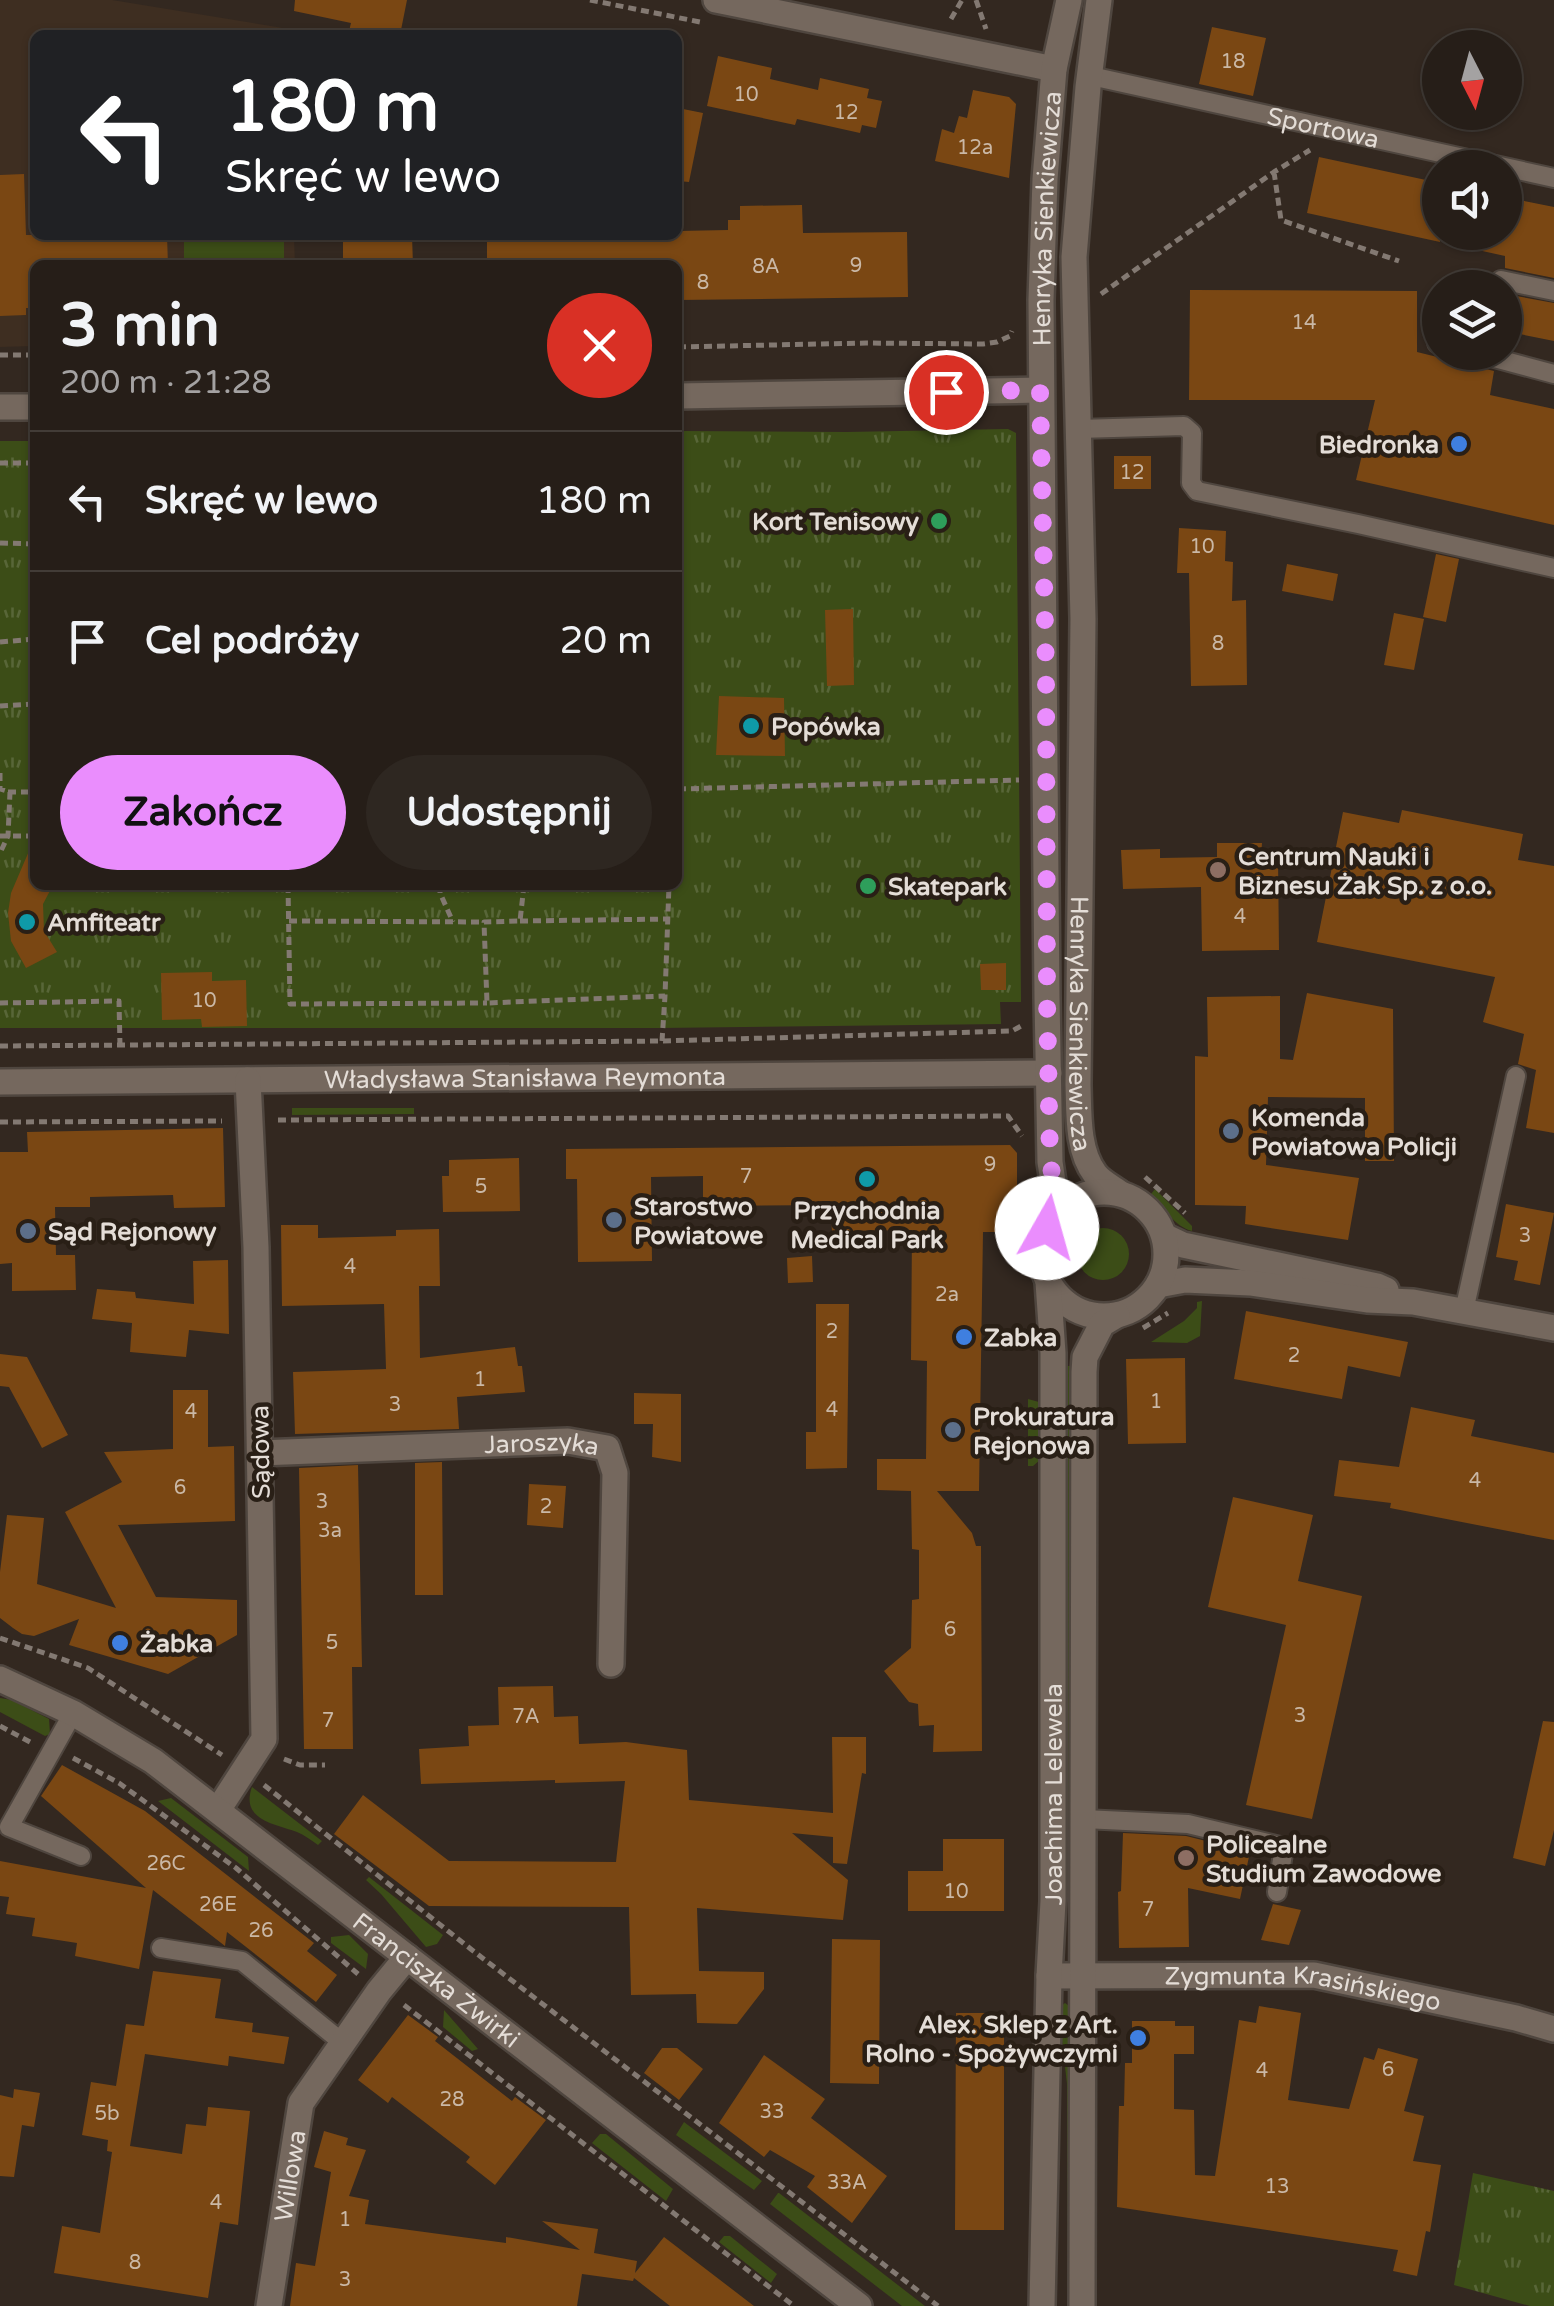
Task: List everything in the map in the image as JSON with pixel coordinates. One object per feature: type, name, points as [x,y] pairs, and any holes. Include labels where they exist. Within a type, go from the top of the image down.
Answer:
[{"type":"street","name":"Henryka Sienkiewicza","points":[[1054,1218],[1056,1195],[1050,1162],[1040,390],[1045,180],[1054,69],[1069,0]]},
{"type":"street","name":"Henryka Sienkiewicza","points":[[1099,0],[1074,257],[1083,618],[1079,1120],[1084,1153],[1096,1176],[1121,1194]]},
{"type":"street","points":[[711,12],[1054,69]]},
{"type":"street","points":[[682,396],[1040,390]]},
{"type":"street","points":[[0,407],[30,406]]},
{"type":"street","name":"Sądowa","points":[[218,1810],[264,1739],[256,1247],[248,1080]]},
{"type":"street","name":"Władysława Stanisława Reymonta","points":[[0,1082],[1049,1082]]},
{"type":"street","points":[[1098,1192],[1121,1194],[1150,1212],[1164,1236],[1166,1261],[1158,1285],[1128,1323],[1076,1310],[1037,1275],[1047,1228],[1054,1218],[1076,1199],[1098,1192]]},
{"type":"street","points":[[1164,1236],[1183,1245],[1378,1286],[1413,1302]]},
{"type":"street","name":"Joachima Lelewela","points":[[1037,1275],[1053,1353],[1053,1902],[1042,2306]]},
{"type":"street","points":[[1158,1285],[1186,1280],[1250,1283],[1367,1300],[1413,1302],[1554,1328]]},
{"type":"street","name":"Joachima Lelewela","points":[[1082,2306],[1084,1372],[1085,1357],[1102,1324],[1128,1323]]},
{"type":"street","name":"Jaroszyka","points":[[260,1453],[568,1442],[608,1448],[615,1472],[611,1664]]},
{"type":"street","name":"Franciszka Żwirki","points":[[0,1679],[73,1713],[153,1761],[859,2306]]},
{"type":"street","name":"Willowa","points":[[269,2306],[301,2103],[407,1957]]},
{"type":"street","name":"Zygmunta Krasińskiego","points":[[1049,1976],[1314,1975],[1554,2029]]},
{"type":"lane","name":"Sportowa","points":[[1090,76],[1554,178]]},
{"type":"lane","points":[[1522,284],[1554,291]]},
{"type":"lane","points":[[1522,365],[1554,374]]},
{"type":"lane","points":[[1078,429],[1184,426],[1192,433],[1191,482],[1197,491],[1554,568]]},
{"type":"lane","points":[[1464,1311],[1516,1076]]},
{"type":"lane","points":[[73,1713],[9,1827],[80,1856]]},
{"type":"lane","points":[[1084,1818],[1188,1824],[1284,1846],[1276,1892]]},
{"type":"lane","points":[[161,1948],[242,1961],[343,2043]]},
{"type":"path","points":[[590,0],[711,12]]},
{"type":"path","points":[[1087,304],[1274,172],[1340,131]]},
{"type":"path","points":[[1274,172],[1281,220],[1399,260]]},
{"type":"path","points":[[682,347],[982,344],[1010,336],[1015,321]]},
{"type":"path","points":[[0,355],[30,355]]},
{"type":"path","points":[[0,463],[30,463]]},
{"type":"path","points":[[0,543],[30,544]]},
{"type":"path","points":[[0,642],[30,639]]},
{"type":"path","points":[[0,706],[30,704]]},
{"type":"path","points":[[0,773],[0,789],[10,792]]},
{"type":"path","points":[[682,789],[1030,779]]},
{"type":"path","points":[[0,792],[30,792]]},
{"type":"path","points":[[0,853],[8,836],[10,792]]},
{"type":"path","points":[[0,836],[30,836]]},
{"type":"path","points":[[288,890],[290,1004],[486,1003],[666,996]]},
{"type":"path","points":[[440,890],[452,922]]},
{"type":"path","points":[[520,921],[523,890]]},
{"type":"path","points":[[662,1041],[669,890]]},
{"type":"path","points":[[289,922],[669,919]]},
{"type":"path","points":[[484,922],[486,1003]]},
{"type":"path","points":[[0,994],[3,1002],[119,1001],[120,1046]]},
{"type":"path","points":[[0,1046],[662,1041],[1012,1031],[1029,1015]]},
{"type":"path","points":[[0,1122],[1008,1116],[1026,1142]]},
{"type":"path","points":[[1026,1208],[1037,1275]]},
{"type":"path","points":[[1128,1323],[1206,1295],[1207,1280]]},
{"type":"path","points":[[0,1638],[88,1668],[244,1769],[938,2306]]},
{"type":"path","points":[[0,1726],[52,1753],[78,1759],[119,1783],[236,1868],[379,1992],[416,2014],[794,2306]]},
{"type":"shaded area","points":[[0,0],[112,0],[289,29],[30,30],[30,240],[294,240],[295,260],[30,260],[30,346],[0,347]]},
{"type":"green space","points":[[184,240],[284,240],[284,260],[184,260]]},
{"type":"green space","points":[[1008,429],[1016,433],[1021,1002],[1000,1002],[1001,1024],[0,1028],[0,441],[30,441],[30,890],[682,890],[682,431]]},
{"type":"green space","points":[[292,1108],[414,1108],[414,1114],[292,1115]]},
{"type":"green space","points":[[1155,1189],[1192,1226],[1192,1231],[1169,1216],[1151,1194]]},
{"type":"green space","points":[[1103,1228],[1121,1236],[1129,1254],[1121,1272],[1103,1280],[1085,1272],[1077,1254],[1085,1236]]},
{"type":"green space","points":[[1202,1301],[1200,1336],[1187,1343],[1151,1342],[1184,1321],[1197,1308],[1197,1302]]},
{"type":"green space","points":[[1064,1366],[1072,1366],[1071,1891],[1063,1891]]},
{"type":"green space","points":[[1028,1399],[1039,1402],[1040,1460],[1033,1466],[1028,1466]]},
{"type":"green space","points":[[0,1698],[49,1719],[50,1734],[45,1736],[0,1712]]},
{"type":"green space","points":[[252,1787],[322,1841],[318,1845],[255,1814],[250,1798]]},
{"type":"green space","points":[[171,1798],[248,1857],[249,1871],[158,1801]]},
{"type":"green space","points":[[369,1877],[443,1935],[437,1944],[426,1947],[366,1880]]},
{"type":"green space","points":[[349,1935],[368,1954],[366,1969],[331,1943],[331,1937]]},
{"type":"green space","points":[[1065,2003],[1072,2008],[1075,2306],[1068,2306],[1067,2084],[1059,2014]]},
{"type":"green space","points":[[444,2010],[478,2049],[472,2051],[443,2027]]},
{"type":"green space","points":[[684,2122],[762,2181],[754,2190],[676,2135]]},
{"type":"green space","points":[[600,2134],[606,2134],[673,2189],[666,2201],[592,2143]]},
{"type":"green space","points":[[1473,2173],[1554,2191],[1554,2306],[1530,2306],[1454,2285]]},
{"type":"green space","points":[[778,2193],[925,2306],[902,2306],[770,2204]]},
{"type":"green space","points":[[730,2236],[777,2274],[771,2283],[719,2242]]},
{"type":"building","points":[[295,0],[407,0],[401,30],[349,30],[351,23],[294,11]]},
{"type":"building","points":[[1212,27],[1266,38],[1253,96],[1199,84]]},
{"type":"building","points":[[718,56],[772,68],[770,79],[818,90],[820,78],[869,89],[867,98],[882,101],[876,128],[862,125],[860,133],[797,119],[795,125],[707,106]]},
{"type":"building","points":[[973,90],[1009,97],[1016,104],[1009,178],[935,161],[942,129],[954,133],[959,116],[967,118]]},
{"type":"building","points":[[682,109],[703,113],[689,182],[682,181]]},
{"type":"building","points":[[1319,157],[1422,179],[1422,238],[1307,213]]},
{"type":"building","points":[[24,174],[26,235],[30,235],[30,240],[167,240],[168,260],[30,260],[30,308],[26,308],[26,315],[0,316],[0,175]]},
{"type":"building","points":[[1522,200],[1554,207],[1554,278],[1505,268],[1505,256],[1478,250],[1522,250]]},
{"type":"building","points":[[802,205],[803,233],[907,232],[908,297],[682,300],[682,260],[487,260],[487,240],[682,240],[682,231],[728,230],[728,220],[740,220],[740,206]]},
{"type":"building","points":[[343,240],[412,240],[413,260],[343,260]]},
{"type":"building","points":[[1190,290],[1417,291],[1417,352],[1422,353],[1422,370],[1494,371],[1490,395],[1554,409],[1554,525],[1356,480],[1375,400],[1189,400]]},
{"type":"building","points":[[1522,297],[1554,303],[1554,341],[1522,334]]},
{"type":"building","points":[[1114,456],[1151,456],[1151,489],[1114,489]]},
{"type":"building","points":[[1179,528],[1226,531],[1225,561],[1233,562],[1232,601],[1246,600],[1247,685],[1191,686],[1189,573],[1177,573]]},
{"type":"building","points":[[1436,554],[1459,559],[1446,622],[1423,617]]},
{"type":"building","points":[[1287,564],[1338,574],[1333,601],[1282,591]]},
{"type":"building","points":[[853,609],[854,685],[827,686],[825,610]]},
{"type":"building","points":[[1394,613],[1424,619],[1414,670],[1384,665]]},
{"type":"building","name":"Popówka","points":[[719,696],[784,698],[785,756],[716,755]]},
{"type":"building","points":[[1402,810],[1523,834],[1518,860],[1554,866],[1554,1133],[1526,1128],[1536,1070],[1518,1064],[1524,1034],[1483,1022],[1495,977],[1317,942],[1343,812],[1399,823]]},
{"type":"building","points":[[1217,843],[1262,843],[1261,857],[1278,857],[1279,950],[1202,951],[1201,887],[1123,889],[1121,850],[1160,849],[1160,858],[1217,857]]},
{"type":"building","name":"Amfiteatr","points":[[30,849],[30,890],[50,890],[43,904],[44,931],[57,952],[26,968],[11,941],[11,893]]},
{"type":"building","points":[[1006,963],[1006,990],[981,990],[980,964]]},
{"type":"building","points":[[212,972],[212,981],[246,980],[247,1026],[202,1027],[201,1019],[162,1020],[161,973]]},
{"type":"building","name":"Komenda Powiatowa Policji","points":[[1307,993],[1393,1009],[1394,1161],[1365,1161],[1365,1098],[1268,1097],[1266,1165],[1359,1178],[1348,1240],[1245,1224],[1246,1206],[1195,1205],[1195,1056],[1208,1057],[1207,997],[1280,996],[1280,1059],[1293,1060]]},
{"type":"building","name":"Sąd Rejonowy","points":[[223,1128],[225,1207],[174,1208],[173,1195],[90,1197],[90,1207],[55,1207],[56,1255],[75,1255],[76,1290],[12,1291],[12,1263],[0,1264],[0,1152],[28,1152],[27,1132]]},
{"type":"building","points":[[1010,1145],[1017,1153],[1017,1232],[983,1232],[979,1491],[937,1491],[972,1533],[976,1546],[981,1546],[982,1751],[933,1752],[934,1725],[919,1726],[918,1704],[909,1702],[884,1671],[911,1648],[912,1600],[919,1599],[919,1550],[912,1549],[911,1491],[877,1490],[877,1459],[926,1459],[927,1361],[911,1360],[912,1230],[832,1231],[830,1205],[703,1206],[703,1176],[651,1177],[652,1261],[578,1262],[577,1179],[566,1179],[566,1149]]},
{"type":"building","points":[[519,1158],[520,1211],[443,1212],[442,1176],[449,1176],[449,1160]]},
{"type":"building","points":[[1506,1204],[1554,1213],[1540,1285],[1514,1280],[1518,1261],[1496,1257]]},
{"type":"building","points":[[281,1225],[318,1225],[318,1238],[396,1236],[396,1230],[439,1229],[440,1286],[419,1286],[420,1358],[515,1347],[525,1392],[457,1397],[459,1429],[295,1434],[293,1372],[386,1369],[384,1304],[282,1306]]},
{"type":"building","points":[[812,1256],[813,1282],[788,1283],[787,1258]]},
{"type":"building","points":[[228,1260],[229,1334],[189,1330],[186,1357],[130,1352],[132,1323],[92,1319],[97,1289],[194,1304],[193,1261]]},
{"type":"building","points":[[816,1304],[849,1304],[847,1468],[806,1469],[806,1432],[816,1432]]},
{"type":"building","points":[[1246,1311],[1408,1342],[1400,1377],[1348,1366],[1342,1399],[1234,1379]]},
{"type":"building","points":[[0,1354],[27,1357],[68,1435],[42,1448],[9,1387],[0,1386]]},
{"type":"building","points":[[1185,1358],[1186,1443],[1128,1444],[1126,1359]]},
{"type":"building","points":[[173,1390],[208,1390],[208,1447],[234,1446],[235,1521],[118,1525],[156,1597],[237,1600],[237,1635],[168,1674],[69,1645],[79,1619],[34,1636],[22,1634],[0,1618],[0,1572],[7,1515],[44,1518],[37,1584],[116,1608],[65,1512],[122,1482],[104,1452],[173,1449]]},
{"type":"building","points":[[634,1393],[681,1394],[681,1462],[652,1457],[653,1424],[634,1424]]},
{"type":"building","points":[[1411,1407],[1475,1420],[1471,1436],[1554,1453],[1554,1540],[1390,1508],[1391,1503],[1334,1496],[1339,1460],[1399,1467]]},
{"type":"building","points":[[442,1462],[443,1595],[415,1595],[415,1463]]},
{"type":"building","points":[[358,1465],[362,1667],[352,1667],[353,1749],[304,1749],[299,1468]]},
{"type":"building","points":[[529,1484],[566,1486],[563,1528],[527,1525]]},
{"type":"building","points":[[1233,1497],[1313,1515],[1298,1581],[1362,1596],[1312,1819],[1246,1805],[1286,1625],[1208,1607]]},
{"type":"building","points":[[553,1686],[554,1717],[578,1716],[579,1744],[626,1742],[687,1750],[689,1800],[833,1813],[832,1737],[866,1737],[866,1774],[862,1773],[847,1864],[833,1863],[833,1837],[792,1833],[848,1880],[843,1920],[697,1908],[699,1971],[764,1972],[764,1989],[737,2024],[697,2023],[696,1994],[631,1995],[629,1907],[429,1906],[334,1834],[363,1795],[449,1861],[616,1862],[625,1781],[421,1784],[419,1749],[469,1746],[468,1726],[499,1725],[498,1687]]},
{"type":"building","points":[[1543,1721],[1554,1722],[1554,1830],[1545,1866],[1513,1858]]},
{"type":"building","points":[[62,1765],[145,1811],[314,1943],[307,1951],[337,1975],[316,2002],[227,1932],[225,1946],[153,1890],[139,1969],[75,1956],[77,1943],[32,1936],[35,1918],[6,1914],[9,1897],[0,1896],[0,1861],[146,1888],[41,1796]]},
{"type":"building","name":"Policealne Studium Zawodowe","points":[[1123,1833],[1186,1836],[1250,1852],[1240,1899],[1188,1888],[1189,1947],[1119,1948]]},
{"type":"building","points":[[943,1839],[1004,1839],[1004,1911],[908,1911],[908,1871],[943,1871]]},
{"type":"building","points":[[1273,1904],[1301,1910],[1289,1945],[1261,1940]]},
{"type":"building","points":[[832,1939],[880,1940],[879,2084],[830,2083]]},
{"type":"building","points":[[153,1971],[221,1979],[215,2018],[253,2023],[252,2032],[289,2037],[284,2064],[229,2056],[228,2066],[145,2054],[130,2146],[182,2154],[186,2124],[206,2126],[208,2107],[250,2111],[238,2225],[220,2222],[208,2298],[54,2273],[62,2226],[100,2233],[112,2152],[107,2151],[108,2140],[82,2135],[91,2082],[116,2086],[126,2024],[144,2026]]},
{"type":"building","points":[[1259,2006],[1301,2013],[1288,2100],[1349,2109],[1364,2057],[1374,2060],[1378,2048],[1418,2059],[1404,2111],[1424,2116],[1413,2161],[1441,2165],[1430,2232],[1426,2231],[1417,2276],[1393,2271],[1398,2250],[1117,2207],[1119,2106],[1124,2106],[1125,2063],[1132,2063],[1132,2021],[1175,2021],[1175,2026],[1194,2026],[1194,2054],[1174,2054],[1174,2109],[1194,2110],[1195,2175],[1215,2176],[1239,2020],[1256,2023]]},
{"type":"building","points":[[956,2013],[1004,2013],[1004,2230],[955,2230]]},
{"type":"building","points":[[408,2015],[512,2101],[515,2097],[546,2120],[495,2185],[466,2162],[470,2157],[392,2097],[388,2103],[358,2080]]},
{"type":"building","points":[[662,2048],[677,2048],[703,2069],[679,2100],[644,2073]]},
{"type":"building","points":[[764,2055],[825,2099],[811,2118],[887,2176],[852,2223],[807,2187],[815,2176],[770,2150],[764,2157],[719,2123]]},
{"type":"building","points":[[14,2089],[40,2093],[34,2127],[22,2125],[14,2177],[0,2176],[0,2095],[13,2098]]},
{"type":"building","points":[[324,2131],[348,2138],[346,2145],[366,2150],[349,2196],[369,2200],[365,2224],[506,2243],[506,2237],[580,2250],[542,2221],[598,2229],[594,2253],[637,2261],[635,2273],[664,2237],[754,2306],[670,2306],[634,2278],[633,2281],[582,2274],[577,2306],[290,2306],[296,2263],[315,2266],[331,2172],[314,2167]]},
{"type":"place","name":"Biedronka","points":[[1459,444]]},
{"type":"place","name":"Kort Tenisowy","points":[[939,521]]},
{"type":"place","name":"Popówka","points":[[751,726]]},
{"type":"place","name":"Centrum Nauki i Biznesu Żak Sp. z o.o.","points":[[1218,870]]},
{"type":"place","name":"Skatepark","points":[[868,886]]},
{"type":"place","name":"Amfiteatr","points":[[27,922]]},
{"type":"place","name":"Komenda Powiatowa Policji","points":[[1231,1131]]},
{"type":"place","name":"Przychodnia Medical Park","points":[[867,1179]]},
{"type":"place","name":"Starostwo Powiatowe","points":[[614,1220]]},
{"type":"place","name":"Sąd Rejonowy","points":[[28,1231]]},
{"type":"place","name":"Zabka","points":[[964,1337]]},
{"type":"place","name":"Prokuratura Rejonowa","points":[[953,1430]]},
{"type":"place","name":"Żabka","points":[[120,1643]]},
{"type":"place","name":"Policealne Studium Zawodowe","points":[[1186,1858]]},
{"type":"place","name":"Alex. Sklep z Art. Rolno - Spożywczymi","points":[[1138,2038]]},
{"type":"route","points":[[946,392],[1040,390],[1050,1162],[1056,1195],[1054,1218],[1047,1228]]}]
